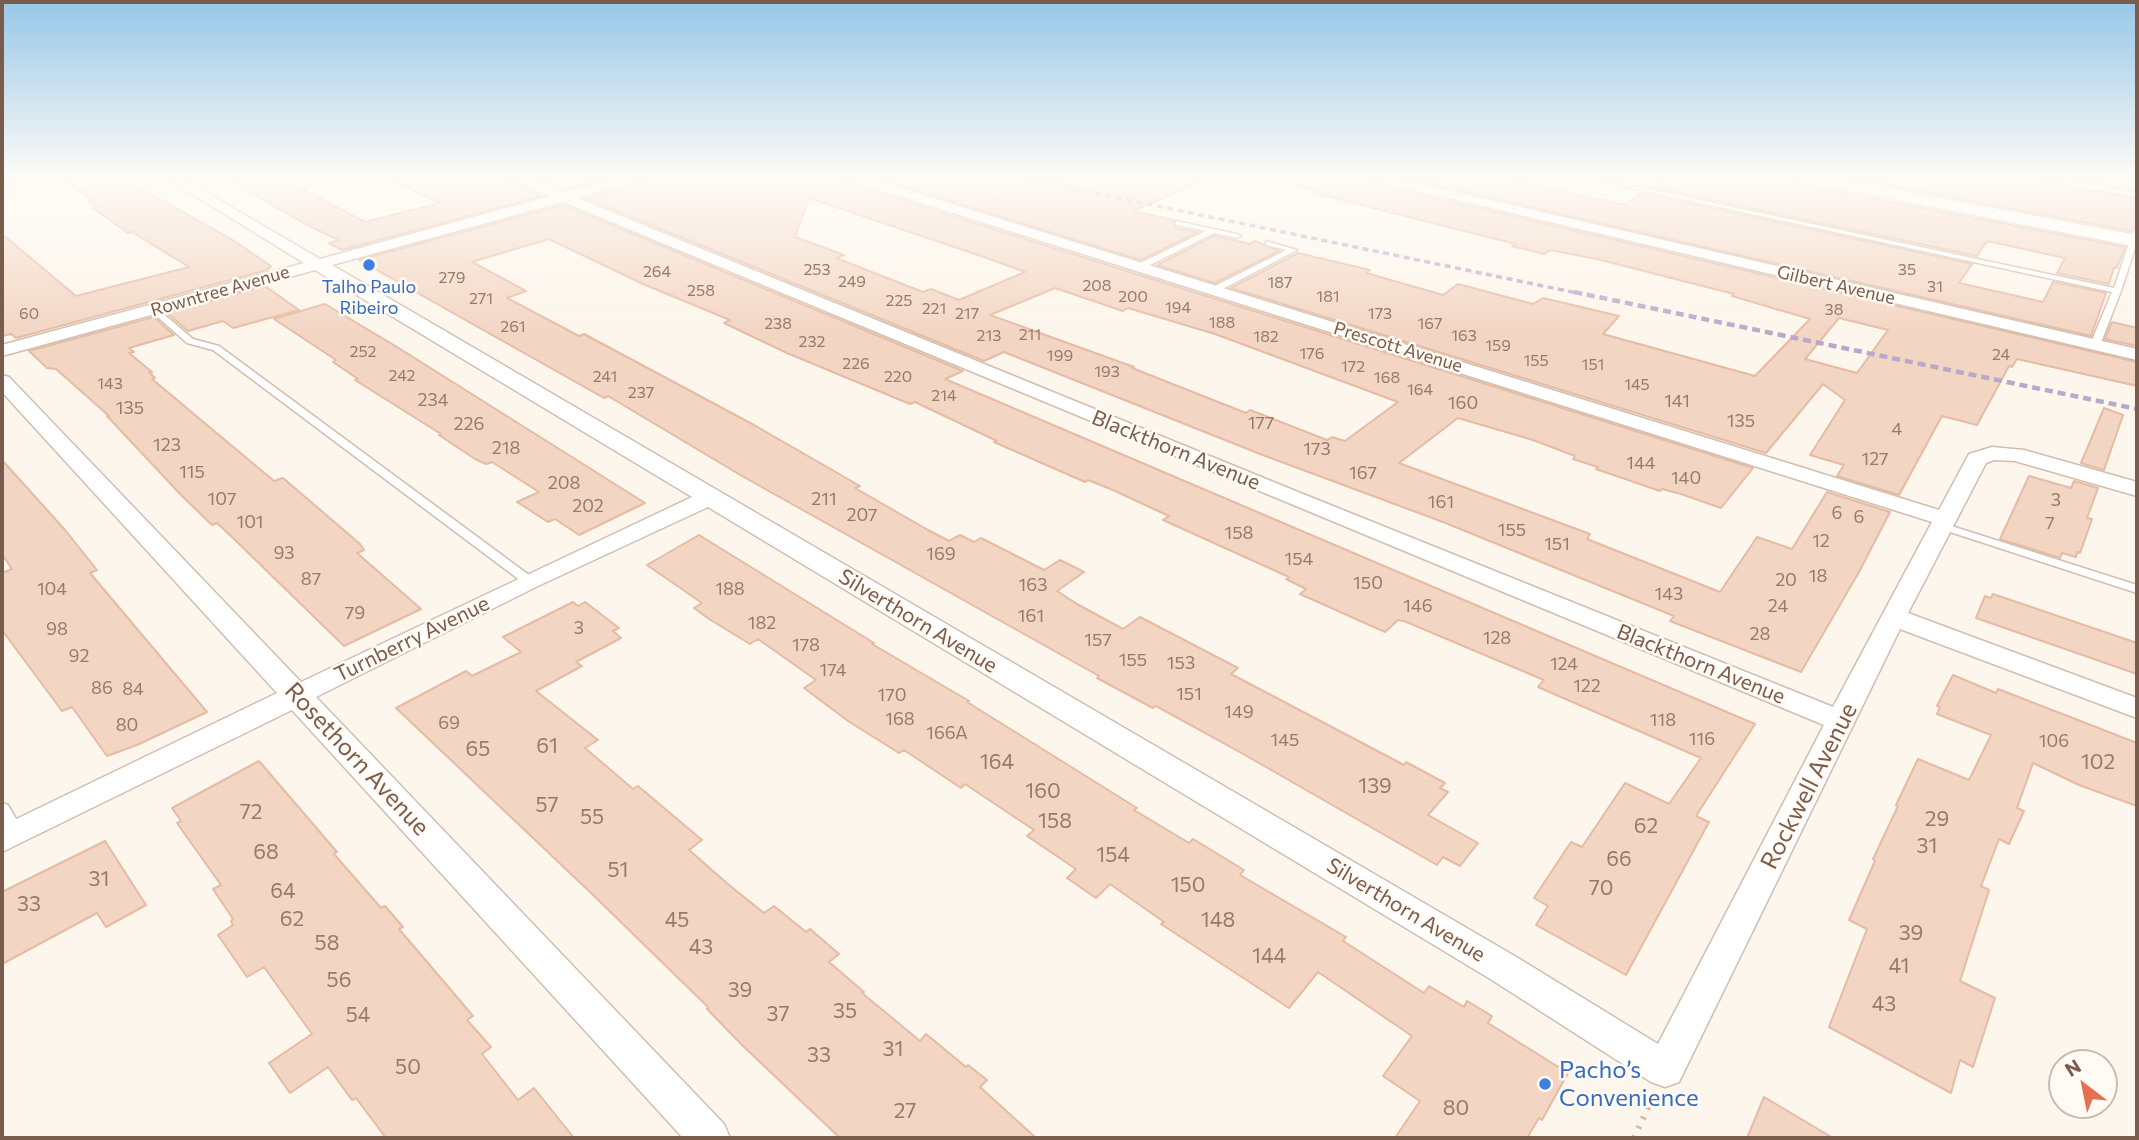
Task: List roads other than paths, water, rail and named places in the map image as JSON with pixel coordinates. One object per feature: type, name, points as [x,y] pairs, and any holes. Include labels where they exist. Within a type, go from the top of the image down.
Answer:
[{"type":"street","name":"Silverthorn Avenue","points":[[258,229],[1505,969],[1665,1069]]},
{"type":"street","name":"Rowntree Avenue","points":[[2,351],[444,229]]},
{"type":"street","name":"Blackthorn Avenue","points":[[642,229],[1841,721]]},
{"type":"street","name":"Prescott Avenue","points":[[1022,229],[1943,523]]},
{"type":"street","name":"Gilbert Avenue","points":[[1599,229],[2137,355]]},
{"type":"street","points":[[2093,229],[2136,237]]},
{"type":"street","name":"Rosethorn Avenue","points":[[2,381],[710,1138]]},
{"type":"street","name":"Rockwell Avenue","points":[[1665,1069],[1893,617],[1977,459],[1992,453],[2016,455],[2137,489]]},
{"type":"street","name":"Turnberry Avenue","points":[[7,827],[298,696],[529,581],[710,497]]},
{"type":"street","points":[[1893,617],[2137,708]]},
{"type":"lane","points":[[1205,229],[1237,236]]},
{"type":"lane","points":[[1828,229],[2117,291]]},
{"type":"lane","points":[[1141,266],[1213,231]]},
{"type":"lane","points":[[2095,345],[2136,237]]},
{"type":"lane","points":[[1216,289],[1293,250],[1269,243]]},
{"type":"lane","points":[[153,309],[190,341],[216,348],[529,581]]},
{"type":"lane","points":[[1943,523],[2137,589]]},
{"type":"railway","points":[[1270,229],[1582,294]]},
{"type":"railway","points":[[1574,292],[2137,409]]},
{"type":"place","name":"Talho Paulo Ribeiro","points":[[369,265]]},
{"type":"place","name":"Pacho’s Convenience","points":[[1545,1084]]}]
